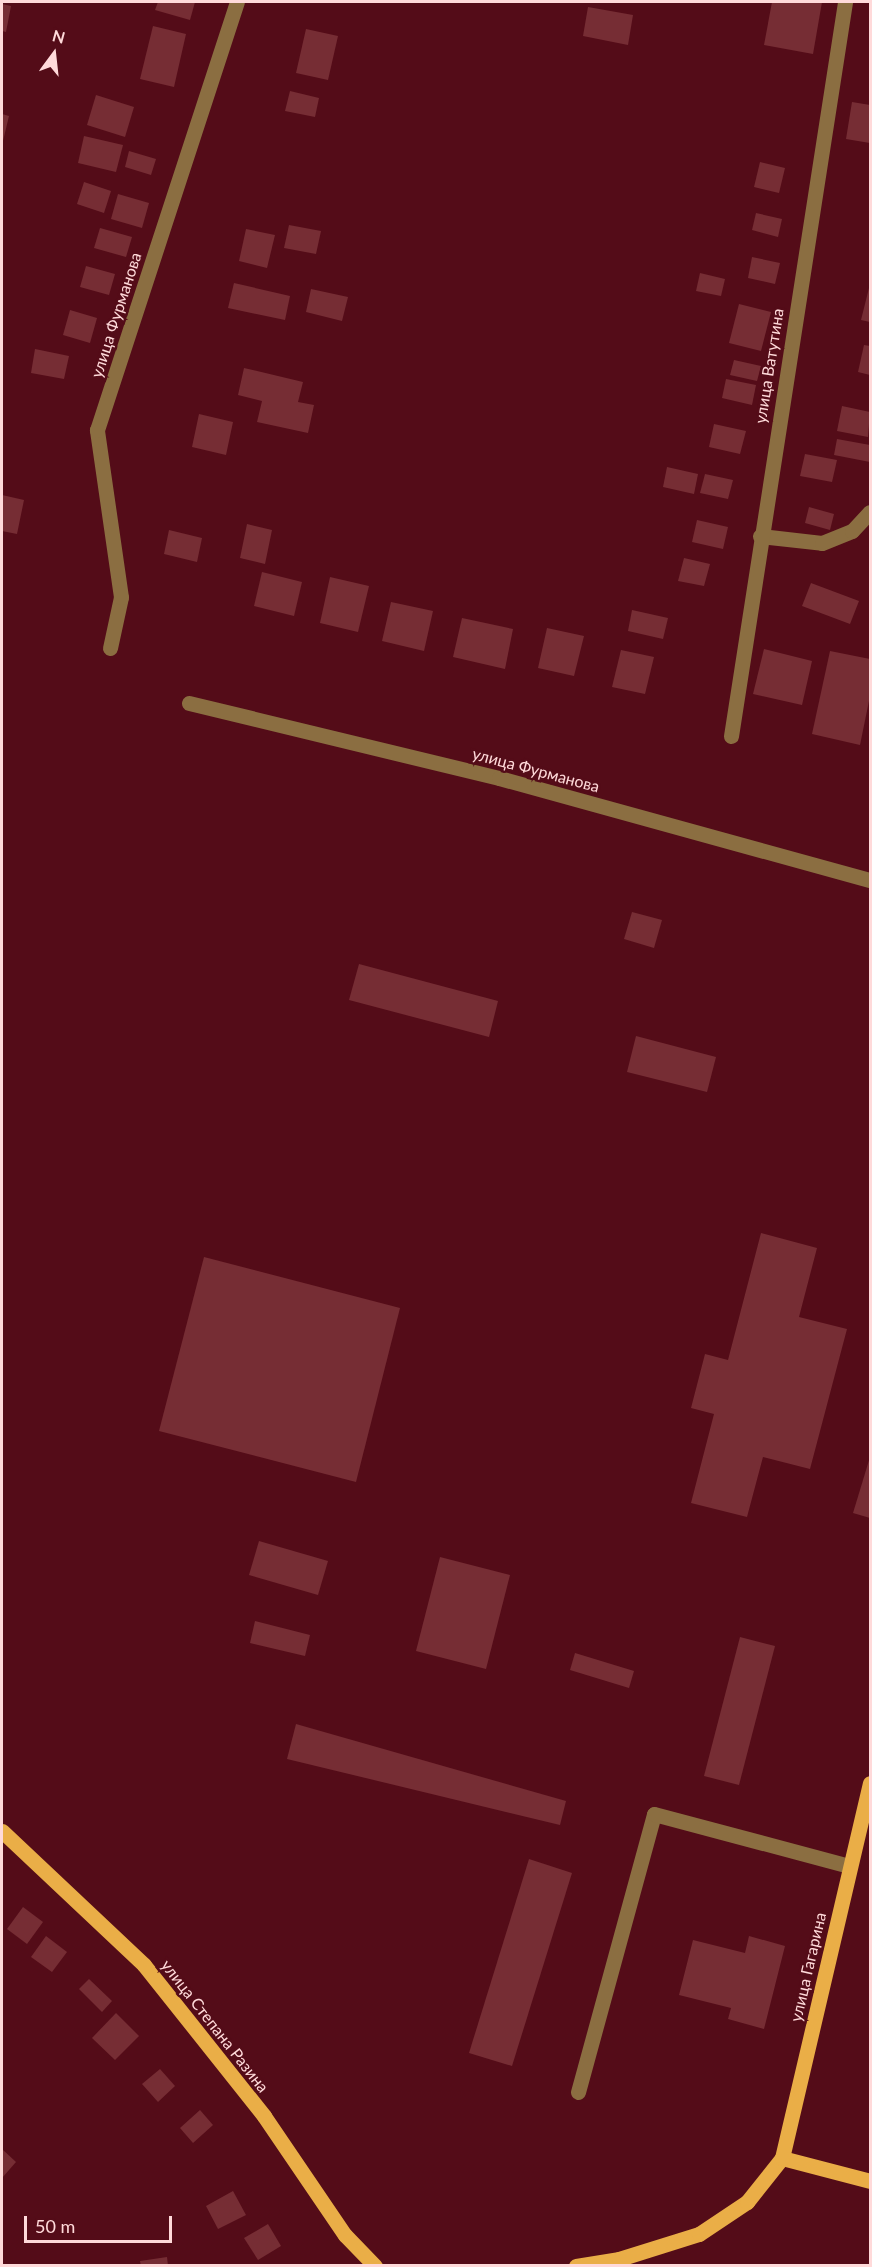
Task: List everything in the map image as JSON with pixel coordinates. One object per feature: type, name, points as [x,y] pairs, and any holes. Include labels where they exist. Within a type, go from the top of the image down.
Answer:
[{"type":"main road","name":"улица Гагарина","points":[[782,2158],[870,1783]]},
{"type":"main road","name":"улица Степана Разина","points":[[2,1831],[144,1965],[264,2116],[345,2235],[375,2265]]},
{"type":"main road","points":[[576,2265],[619,2259],[699,2234],[747,2202],[782,2158],[870,2181]]},
{"type":"street","name":"улица Фурманова","points":[[110,648],[121,597],[97,430],[237,2]]},
{"type":"street","name":"улица Ватутина","points":[[731,736],[760,536],[845,2]]},
{"type":"street","points":[[760,536],[822,543],[852,531],[870,512]]},
{"type":"street","name":"улица Фурманова","points":[[189,704],[498,778],[870,880]]},
{"type":"street","points":[[578,2092],[654,1814],[849,1866]]},
{"type":"building","points":[[158,2],[195,2],[190,20],[155,10]]},
{"type":"building","points":[[772,2],[822,2],[813,54],[764,45]]},
{"type":"building","points":[[2,4],[11,6],[6,32],[2,31]]},
{"type":"building","points":[[588,7],[633,15],[628,45],[583,36]]},
{"type":"building","points":[[153,26],[186,34],[174,87],[140,79]]},
{"type":"building","points":[[306,29],[338,36],[328,80],[296,73]]},
{"type":"building","points":[[290,91],[319,98],[315,117],[285,111]]},
{"type":"building","points":[[96,95],[134,107],[125,137],[87,125]]},
{"type":"building","points":[[852,102],[870,105],[870,143],[846,139]]},
{"type":"building","points":[[2,114],[9,116],[2,145]]},
{"type":"building","points":[[84,136],[123,145],[116,172],[78,163]]},
{"type":"building","points":[[129,151],[156,159],[151,175],[125,167]]},
{"type":"building","points":[[760,162],[785,168],[779,193],[754,187]]},
{"type":"building","points":[[84,182],[111,191],[104,213],[77,204]]},
{"type":"building","points":[[118,194],[149,203],[142,228],[111,219]]},
{"type":"building","points":[[756,213],[782,219],[778,237],[752,230]]},
{"type":"building","points":[[289,225],[321,231],[316,254],[284,248]]},
{"type":"building","points":[[100,228],[132,237],[126,257],[94,248]]},
{"type":"building","points":[[246,229],[275,235],[267,268],[239,261]]},
{"type":"building","points":[[752,257],[780,263],[775,284],[748,278]]},
{"type":"building","points":[[86,266],[115,274],[109,295],[80,287]]},
{"type":"building","points":[[700,273],[725,279],[721,296],[696,291]]},
{"type":"building","points":[[234,283],[290,296],[285,320],[228,308]]},
{"type":"building","points":[[870,284],[870,322],[861,320]]},
{"type":"building","points":[[311,289],[348,297],[342,321],[306,312]]},
{"type":"building","points":[[739,304],[771,312],[761,351],[729,343]]},
{"type":"building","points":[[70,310],[97,318],[90,343],[63,335]]},
{"type":"building","points":[[864,345],[870,346],[870,375],[858,372]]},
{"type":"building","points":[[35,349],[69,356],[64,379],[31,373]]},
{"type":"building","points":[[734,360],[761,366],[757,381],[730,375]]},
{"type":"building","points":[[244,368],[303,382],[298,402],[314,405],[308,433],[257,422],[262,401],[238,395]]},
{"type":"building","points":[[726,379],[756,385],[752,405],[722,398]]},
{"type":"building","points":[[842,406],[870,412],[868,437],[837,431]]},
{"type":"building","points":[[199,414],[233,422],[226,455],[192,447]]},
{"type":"building","points":[[714,424],[746,431],[740,454],[709,447]]},
{"type":"building","points":[[837,439],[870,445],[870,462],[834,455]]},
{"type":"building","points":[[805,454],[837,460],[832,482],[800,476]]},
{"type":"building","points":[[667,467],[698,474],[694,494],[663,487]]},
{"type":"building","points":[[705,474],[733,480],[728,499],[700,493]]},
{"type":"building","points":[[2,495],[24,500],[17,534],[2,531]]},
{"type":"building","points":[[809,507],[834,514],[830,530],[805,523]]},
{"type":"building","points":[[697,520],[728,527],[723,549],[692,542]]},
{"type":"building","points":[[247,524],[272,530],[265,564],[240,558]]},
{"type":"building","points":[[169,530],[202,538],[197,562],[164,554]]},
{"type":"building","points":[[684,558],[710,564],[704,586],[678,581]]},
{"type":"building","points":[[262,572],[302,582],[294,616],[254,606]]},
{"type":"building","points":[[330,577],[369,586],[358,632],[320,623]]},
{"type":"building","points":[[811,583],[859,601],[850,624],[802,606]]},
{"type":"building","points":[[391,602],[433,611],[424,651],[382,641]]},
{"type":"building","points":[[632,610],[668,618],[663,639],[628,631]]},
{"type":"building","points":[[462,618],[513,629],[505,669],[453,657]]},
{"type":"building","points":[[547,628],[584,636],[574,676],[538,668]]},
{"type":"building","points":[[764,649],[812,661],[802,705],[753,694]]},
{"type":"building","points":[[621,650],[654,657],[645,694],[612,687]]},
{"type":"building","points":[[830,651],[870,659],[870,696],[860,745],[812,734]]},
{"type":"building","points":[[632,912],[662,920],[654,948],[624,939]]},
{"type":"building","points":[[359,964],[498,1001],[489,1037],[349,1000]]},
{"type":"building","points":[[636,1036],[716,1057],[707,1092],[627,1072]]},
{"type":"building","points":[[761,1233],[817,1248],[799,1317],[847,1329],[810,1469],[763,1457],[747,1517],[691,1503],[714,1414],[691,1408],[705,1354],[728,1360]]},
{"type":"building","points":[[204,1257],[400,1308],[356,1482],[159,1431]]},
{"type":"building","points":[[870,1457],[870,1518],[853,1513]]},
{"type":"building","points":[[259,1541],[328,1561],[318,1595],[249,1575]]},
{"type":"building","points":[[440,1557],[510,1575],[486,1669],[416,1651]]},
{"type":"building","points":[[255,1621],[310,1635],[305,1656],[250,1643]]},
{"type":"building","points":[[740,1637],[775,1646],[739,1785],[704,1776]]},
{"type":"building","points":[[575,1653],[634,1671],[629,1688],[570,1670]]},
{"type":"building","points":[[296,1724],[566,1801],[560,1825],[287,1759]]},
{"type":"building","points":[[529,1859],[572,1873],[512,2066],[469,2053]]},
{"type":"building","points":[[23,1907],[43,1922],[27,1944],[7,1929]]},
{"type":"building","points":[[46,1936],[67,1952],[52,1972],[31,1957]]},
{"type":"building","points":[[749,1936],[785,1946],[764,2029],[728,2019],[731,2008],[679,1995],[693,1940],[745,1953]]},
{"type":"building","points":[[89,1979],[112,2001],[102,2012],[79,1989]]},
{"type":"building","points":[[116,2013],[139,2036],[115,2060],[92,2038]]},
{"type":"building","points":[[160,2069],[175,2086],[158,2102],[142,2084]]},
{"type":"building","points":[[200,2110],[213,2125],[193,2143],[180,2128]]},
{"type":"building","points":[[2,2149],[16,2162],[2,2178]]},
{"type":"building","points":[[233,2191],[246,2215],[218,2229],[206,2206]]},
{"type":"building","points":[[268,2224],[281,2246],[258,2260],[244,2238]]},
{"type":"building","points":[[167,2257],[168,2266],[141,2266],[140,2261]]}]
